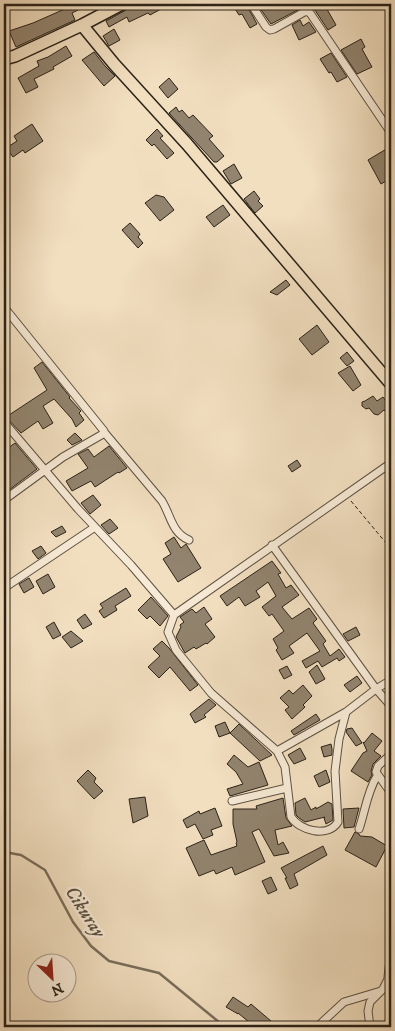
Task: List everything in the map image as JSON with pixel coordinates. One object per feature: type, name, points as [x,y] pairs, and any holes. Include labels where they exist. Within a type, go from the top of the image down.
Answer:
[{"type":"main road","points":[[4,59],[82,25],[122,4]]},
{"type":"main road","points":[[82,25],[114,64],[187,144],[391,384]]},
{"type":"street","points":[[251,4],[270,30],[306,11],[310,13],[391,133]]},
{"type":"street","points":[[4,308],[162,501],[180,537],[189,540]]},
{"type":"street","points":[[4,422],[94,527],[131,565],[174,615]]},
{"type":"street","points":[[4,500],[63,457],[104,432]]},
{"type":"street","points":[[346,712],[339,739],[335,771],[339,818],[336,826],[330,830],[322,831],[306,828],[296,823],[290,815],[284,767],[278,751],[211,693],[176,650],[168,632],[174,615],[391,463]]},
{"type":"street","points":[[4,588],[94,527]]},
{"type":"street","points":[[272,545],[376,689],[391,706]]},
{"type":"street","points":[[278,751],[346,712],[391,680]]},
{"type":"street","points":[[391,754],[376,769],[377,776],[391,793]]},
{"type":"street","points":[[359,829],[370,788],[377,776]]},
{"type":"street","points":[[232,801],[287,788]]},
{"type":"street","points":[[370,1027],[368,1006],[372,999],[381,991],[390,975],[391,951]]},
{"type":"street","points":[[317,1027],[344,1002],[381,991]]},
{"type":"path","points":[[345,495],[391,549]]},
{"type":"building","points":[[76,4],[90,4],[72,13],[75,20],[16,47],[9,31],[33,23]]},
{"type":"building","points":[[129,4],[158,4],[161,9],[129,22],[127,17],[109,27],[106,21],[126,10]]},
{"type":"building","points":[[232,4],[246,4],[257,24],[250,28],[242,14],[239,15]]},
{"type":"building","points":[[257,4],[309,4],[271,24]]},
{"type":"building","points":[[311,4],[324,4],[336,25],[328,30]]},
{"type":"building","points":[[300,20],[303,26],[309,22],[316,32],[299,40],[292,25]]},
{"type":"building","points":[[114,29],[120,40],[109,46],[103,36]]},
{"type":"building","points":[[361,39],[365,47],[362,49],[372,67],[357,74],[341,50]]},
{"type":"building","points":[[66,46],[72,56],[53,67],[54,69],[34,79],[38,87],[26,93],[18,78],[39,66],[37,61],[48,57]]},
{"type":"building","points":[[94,52],[115,76],[104,86],[82,60]]},
{"type":"building","points":[[331,53],[347,77],[337,82],[320,59]]},
{"type":"building","points":[[169,78],[178,89],[168,98],[159,87]]},
{"type":"building","points":[[176,107],[179,112],[182,110],[189,118],[193,115],[213,136],[209,139],[224,156],[217,162],[214,162],[169,113]]},
{"type":"building","points":[[32,124],[43,141],[25,153],[23,150],[13,157],[6,148],[17,141],[14,136]]},
{"type":"building","points":[[157,129],[163,136],[160,138],[174,153],[167,159],[154,144],[152,146],[146,140]]},
{"type":"building","points":[[391,148],[391,190],[386,181],[381,184],[368,160]]},
{"type":"building","points":[[234,164],[242,178],[231,184],[223,171]]},
{"type":"building","points":[[254,191],[260,199],[258,201],[263,206],[255,213],[244,199]]},
{"type":"building","points":[[156,195],[164,197],[174,210],[160,221],[145,203]]},
{"type":"building","points":[[223,205],[230,215],[214,227],[206,217]]},
{"type":"building","points":[[130,223],[140,234],[138,237],[143,243],[138,248],[122,230]]},
{"type":"building","points":[[286,280],[290,285],[277,295],[270,292]]},
{"type":"building","points":[[317,325],[329,342],[312,355],[299,339]]},
{"type":"building","points":[[347,352],[354,361],[347,366],[340,358]]},
{"type":"building","points":[[42,362],[81,411],[79,413],[84,420],[76,427],[72,419],[54,399],[43,406],[53,423],[43,429],[38,421],[21,433],[6,417],[47,390],[34,368]]},
{"type":"building","points":[[350,366],[361,385],[353,391],[338,373]]},
{"type":"building","points":[[373,396],[377,401],[383,397],[391,407],[391,417],[384,410],[378,415],[374,414],[369,408],[366,409],[362,406],[362,402]]},
{"type":"building","points":[[75,433],[82,440],[72,445],[67,440]]},
{"type":"building","points":[[15,443],[37,469],[9,490],[4,482],[4,469],[10,464],[4,455],[4,451]]},
{"type":"building","points":[[109,446],[127,468],[95,487],[91,481],[72,491],[66,481],[88,468],[78,454],[88,449],[94,457]]},
{"type":"building","points":[[297,460],[301,466],[292,472],[288,466]]},
{"type":"building","points":[[93,495],[101,505],[90,514],[81,503]]},
{"type":"building","points":[[110,519],[118,528],[109,534],[101,525]]},
{"type":"building","points":[[62,526],[66,532],[56,537],[51,532]]},
{"type":"building","points":[[174,537],[181,548],[186,544],[201,568],[178,582],[163,559],[171,554],[165,543]]},
{"type":"building","points":[[41,546],[46,553],[38,559],[32,551]]},
{"type":"building","points":[[272,561],[281,573],[278,574],[286,588],[291,585],[299,595],[282,607],[292,619],[309,608],[317,619],[313,623],[326,641],[323,644],[330,656],[339,649],[345,657],[339,661],[337,658],[322,667],[318,661],[306,668],[302,661],[320,651],[307,633],[289,646],[294,653],[282,660],[276,650],[278,648],[273,639],[284,631],[272,614],[269,616],[262,607],[276,596],[268,582],[256,591],[260,597],[245,606],[239,597],[227,606],[220,596]]},
{"type":"building","points":[[48,574],[55,587],[43,594],[36,581]]},
{"type":"building","points":[[29,578],[34,587],[24,593],[19,584]]},
{"type":"building","points":[[126,588],[131,596],[115,606],[117,610],[104,618],[99,611],[103,608],[100,604]]},
{"type":"building","points":[[151,597],[168,616],[160,626],[150,616],[147,619],[138,610]]},
{"type":"building","points":[[204,607],[212,619],[205,624],[215,637],[207,644],[196,649],[194,647],[185,653],[176,637],[181,627],[180,625],[184,622],[180,617],[192,609],[196,613]]},
{"type":"building","points":[[85,614],[92,624],[83,629],[77,620]]},
{"type":"building","points":[[54,622],[61,635],[53,639],[46,627]]},
{"type":"building","points":[[356,627],[360,635],[348,641],[343,634]]},
{"type":"building","points":[[71,631],[83,641],[71,648],[62,637]]},
{"type":"building","points":[[162,641],[198,685],[190,691],[170,667],[159,678],[148,667],[160,656],[153,649]]},
{"type":"building","points":[[317,665],[325,679],[316,684],[309,672]]},
{"type":"building","points":[[287,666],[292,675],[284,679],[279,670]]},
{"type":"building","points":[[357,676],[362,683],[350,692],[344,685]]},
{"type":"building","points":[[303,685],[312,696],[303,705],[305,707],[292,719],[285,710],[289,707],[280,698],[289,690],[293,694]]},
{"type":"building","points":[[209,699],[216,705],[204,715],[206,717],[195,723],[190,714]]},
{"type":"building","points":[[316,714],[320,720],[294,735],[291,731]]},
{"type":"building","points":[[225,722],[230,733],[219,737],[215,726]]},
{"type":"building","points":[[239,724],[272,755],[260,761],[230,733]]},
{"type":"building","points":[[352,728],[362,743],[356,746],[346,732],[347,729]]},
{"type":"building","points":[[372,733],[382,741],[374,751],[381,756],[373,764],[372,775],[368,782],[351,771],[363,753],[367,751],[363,742]]},
{"type":"building","points":[[331,744],[332,755],[324,757],[321,747]]},
{"type":"building","points":[[300,748],[306,759],[294,764],[288,755]]},
{"type":"building","points":[[234,755],[248,767],[259,762],[268,785],[230,796],[227,789],[243,784],[236,772],[227,764]]},
{"type":"building","points":[[88,770],[96,778],[94,782],[103,791],[94,799],[77,781]]},
{"type":"building","points":[[326,770],[330,782],[319,787],[314,776]]},
{"type":"building","points":[[145,797],[148,816],[133,823],[129,799]]},
{"type":"building","points":[[283,798],[286,818],[292,826],[275,830],[278,845],[283,842],[289,853],[274,856],[259,829],[252,832],[265,862],[235,875],[232,867],[216,874],[214,870],[199,876],[186,848],[204,840],[211,855],[237,846],[233,824],[233,809],[257,809],[256,806]]},
{"type":"building","points":[[305,798],[311,810],[328,802],[332,804],[333,820],[326,824],[325,817],[305,822],[299,818],[296,815],[295,803]]},
{"type":"building","points":[[215,808],[222,826],[211,830],[213,835],[203,839],[195,824],[187,828],[183,820],[199,811],[200,814]]},
{"type":"building","points":[[359,808],[354,827],[344,828],[343,809]]},
{"type":"building","points":[[355,832],[360,836],[372,837],[387,846],[376,867],[345,850]]},
{"type":"building","points":[[323,846],[327,855],[294,874],[298,885],[290,889],[285,878],[287,878],[281,868]]},
{"type":"building","points":[[271,877],[277,890],[268,894],[262,881]]},
{"type":"building","points":[[233,997],[248,1007],[251,1004],[278,1027],[255,1027],[238,1013],[226,1007]]},
{"type":"waterway","name":"Cikuray","points":[[4,852],[21,855],[45,870],[73,922],[91,946],[109,961],[159,973],[225,1027]]}]
